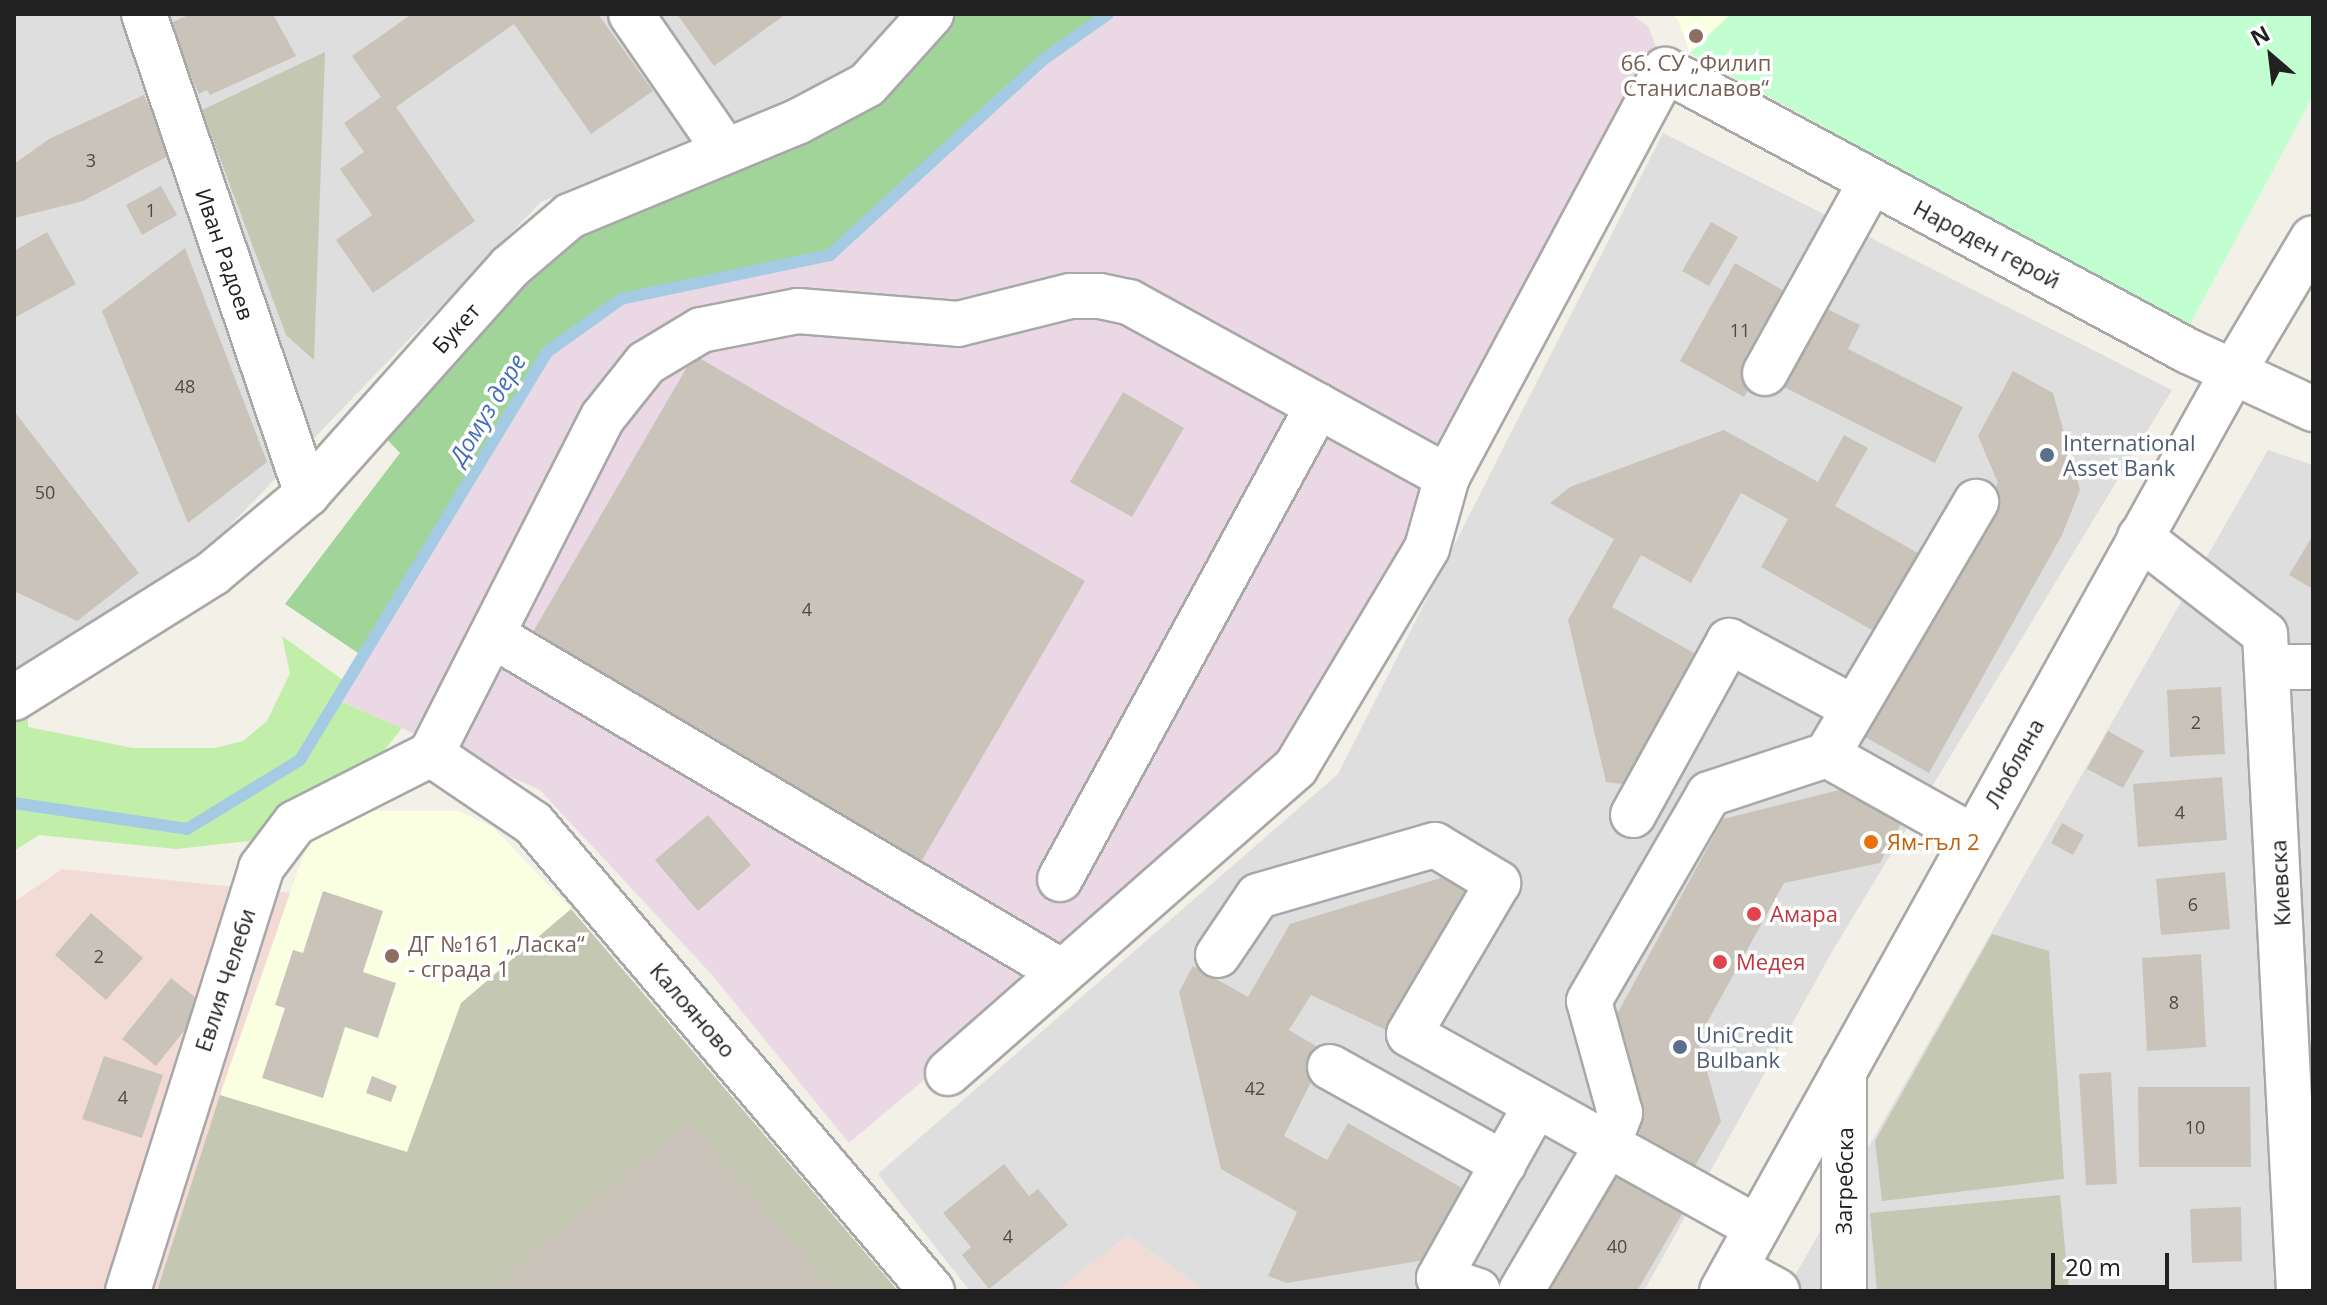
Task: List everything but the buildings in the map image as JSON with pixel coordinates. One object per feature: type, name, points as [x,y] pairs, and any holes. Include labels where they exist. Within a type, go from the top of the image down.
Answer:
[{"type":"street","name":"Иван Радоев","points":[[144,14],[307,494]]},
{"type":"street","points":[[631,14],[724,149]]},
{"type":"street","name":"Букет","points":[[14,698],[213,573],[307,494],[510,267],[570,216],[724,149],[797,122],[867,85],[931,14]]},
{"type":"street","name":"Народен герой","points":[[1447,477],[1665,70],[2232,374],[2313,409]]},
{"type":"street","points":[[1765,373],[1871,182]]},
{"type":"street","name":"Любляна","points":[[1728,1280],[2140,537],[2313,238]]},
{"type":"street","points":[[431,754],[611,406],[646,363],[701,330],[798,311],[958,324],[1070,296],[1100,296],[1129,302],[1447,477],[1427,548],[1296,767],[948,1073]]},
{"type":"street","points":[[1060,879],[1318,406]]},
{"type":"street","points":[[1521,1291],[1609,1142],[1620,1113],[1589,1001],[1709,794],[1827,755],[1976,502]]},
{"type":"street","name":"Киевска","points":[[2140,537],[2265,634],[2270,667],[2299,1291]]},
{"type":"street","points":[[492,635],[1062,972]]},
{"type":"street","points":[[1633,815],[1729,641],[1854,708]]},
{"type":"street","points":[[2270,667],[2313,667]]},
{"type":"street","name":"Евлия Челеби","points":[[128,1291],[261,868],[295,823],[431,754]]},
{"type":"street","name":"Калояново","points":[[431,754],[533,823],[932,1291]]},
{"type":"street","points":[[1827,755],[1973,837]]},
{"type":"street","points":[[1218,955],[1258,896],[1435,845],[1498,883],[1409,1034],[1609,1142],[1757,1228]]},
{"type":"street","points":[[1330,1067],[1504,1164]]},
{"type":"street","name":"Загребска","points":[[1844,1071],[1844,1291]]},
{"type":"street","points":[[1478,1291],[1439,1278],[1536,1105]]},
{"type":"street","points":[[1728,1280],[1777,1291]]},
{"type":"shaded area","points":[[14,14],[916,14],[855,76],[541,202],[196,561],[14,669]]},
{"type":"shaded area","points":[[1108,14],[1631,14],[1648,26],[1665,70],[1296,767],[849,1143],[713,976],[540,790],[337,699],[547,352],[621,299],[830,255],[1044,59]]},
{"type":"shaded area","name":"66. СУ „Филип Станиславов“","points":[[1670,14],[1731,14],[1690,53],[1678,20]]},
{"type":"shaded area","points":[[325,52],[314,360],[286,335],[202,110]]},
{"type":"shaded area","points":[[1663,133],[2172,390],[1833,950],[1644,1291],[1206,1291],[1128,1236],[1057,1291],[970,1291],[878,1174],[1338,774]]},
{"type":"shaded area","points":[[2268,450],[2313,465],[2313,1291],[1786,1291]]},
{"type":"shaded area","name":"ДГ №161 „Ласка“ - сграда 1","points":[[360,811],[459,811],[494,828],[571,909],[461,1003],[407,1153],[220,1095],[305,850],[318,832]]},
{"type":"shaded area","points":[[62,869],[291,893],[220,1095],[407,1153],[571,909],[898,1291],[14,1291],[14,902]]},
{"type":"shaded area","points":[[571,909],[898,1291],[157,1291],[220,1095],[407,1152],[461,1003]]},
{"type":"shaded area","points":[[1992,934],[2049,951],[2064,1179],[1882,1201],[1875,1141]]},
{"type":"shaded area","points":[[2060,1195],[2069,1291],[1877,1291],[1870,1213]]},
{"type":"shaded area","points":[[1128,1236],[1206,1291],[1057,1291]]},
{"type":"green space","points":[[955,14],[1108,14],[1044,59],[830,255],[621,299],[547,352],[364,657],[285,604],[400,453],[381,433],[526,268],[579,227],[830,130],[903,79]]},
{"type":"green space","points":[[1731,14],[2313,14],[2313,96],[2188,328],[1690,53]]},
{"type":"green space","points":[[282,636],[347,683],[338,700],[402,728],[379,757],[249,841],[176,849],[39,835],[14,851],[14,719],[28,711],[28,727],[133,748],[214,748],[243,741],[267,721],[290,673]]},
{"type":"waterway","name":"Домуз дере","points":[[14,803],[187,829],[300,760],[547,352],[621,299],[830,255],[1044,59],[1108,14]]},
{"type":"place","name":"66. СУ „Филип Станиславов“","points":[[1696,36]]},
{"type":"place","name":"International Asset Bank","points":[[2047,455]]},
{"type":"place","name":"Ям-гъл 2","points":[[1871,842]]},
{"type":"place","name":"Амара","points":[[1754,914]]},
{"type":"place","name":"ДГ №161 „Ласка“ - сграда 1","points":[[392,956]]},
{"type":"place","name":"Медея","points":[[1720,962]]},
{"type":"place","name":"UniCredit Bulbank","points":[[1680,1047]]}]
